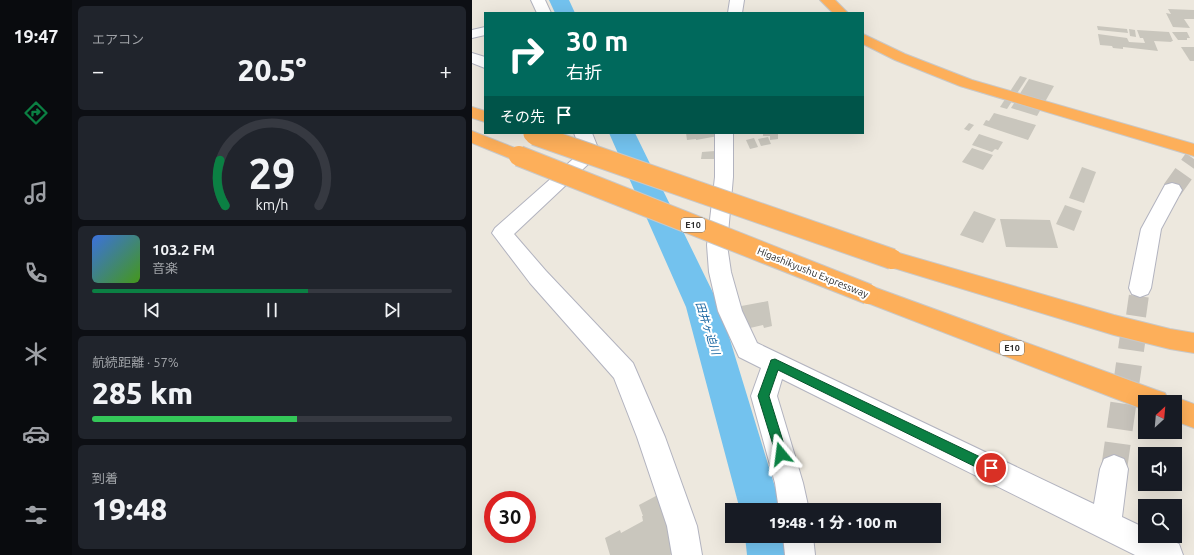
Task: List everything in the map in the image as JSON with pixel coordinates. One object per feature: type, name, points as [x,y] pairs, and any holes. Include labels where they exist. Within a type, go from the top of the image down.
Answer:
[{"type":"highway","points":[[815,0],[826,12]]},
{"type":"highway","points":[[827,0],[840,12]]},
{"type":"highway","points":[[864,29],[904,49],[936,60],[1156,123],[1194,137]]},
{"type":"highway","points":[[864,39],[900,57],[966,83],[1194,150]]},
{"type":"highway","points":[[472,112],[484,117]]},
{"type":"highway","points":[[1113,125],[1154,140],[1194,158]]},
{"type":"highway","points":[[530,134],[892,259],[1114,325],[1170,339],[1194,343]]},
{"type":"highway","name":"Higashikyushu Expressway","points":[[472,136],[868,294],[1138,395]]},
{"type":"street","points":[[538,0],[544,12]]},
{"type":"street","points":[[735,12],[737,0]]},
{"type":"street","points":[[472,34],[484,31]]},
{"type":"street","points":[[472,57],[484,62]]},
{"type":"street","points":[[583,134],[590,153],[502,233],[538,277],[624,371],[651,437],[682,526],[688,555]]},
{"type":"street","points":[[724,134],[724,177],[717,245],[720,272],[730,311],[748,350],[1168,555]]},
{"type":"street","points":[[1140,288],[1151,229],[1172,190]]},
{"type":"street","points":[[775,363],[764,396],[789,483],[793,503]]},
{"type":"street","points":[[1106,524],[1114,469]]},
{"type":"street","points":[[799,543],[800,555]]},
{"type":"building","points":[[1168,9],[1194,10],[1194,19],[1184,19],[1190,28],[1173,27],[1166,13],[1171,14]]},
{"type":"building","points":[[1097,26],[1127,29],[1128,33],[1098,30]]},
{"type":"building","points":[[1129,29],[1135,30],[1136,37],[1130,36]]},
{"type":"building","points":[[1137,30],[1169,32],[1173,41],[1154,41],[1158,51],[1123,47],[1123,49],[1113,48],[1112,46],[1100,45],[1098,34],[1127,38],[1129,42],[1145,43],[1143,38],[1140,38]]},
{"type":"building","points":[[1172,32],[1187,32],[1190,38],[1187,38],[1187,40],[1178,40]]},
{"type":"building","points":[[1181,47],[1194,47],[1194,61],[1190,61]]},
{"type":"building","points":[[1020,76],[1027,78],[1007,109],[1000,107]]},
{"type":"building","points":[[1029,79],[1054,86],[1037,116],[1011,108]]},
{"type":"building","points":[[994,113],[1036,125],[1028,140],[983,125],[986,120],[989,121]]},
{"type":"building","points":[[969,123],[974,125],[969,131],[964,129]]},
{"type":"building","points":[[686,134],[718,134],[718,136],[687,140]]},
{"type":"building","points":[[763,134],[778,134],[778,139],[770,140],[770,136],[763,136]]},
{"type":"building","points":[[979,134],[1003,142],[998,150],[995,149],[992,152],[972,145]]},
{"type":"building","points":[[768,137],[771,144],[761,146],[758,139]]},
{"type":"building","points":[[754,138],[758,147],[750,149],[746,140]]},
{"type":"building","points":[[972,148],[993,155],[983,170],[962,162]]},
{"type":"building","points":[[715,151],[715,159],[701,159],[702,152]]},
{"type":"building","points":[[1082,167],[1096,172],[1084,203],[1069,198]]},
{"type":"building","points":[[1065,205],[1082,211],[1074,231],[1056,224]]},
{"type":"building","points":[[974,211],[996,219],[983,243],[960,235]]},
{"type":"building","points":[[1000,219],[1050,220],[1058,248],[1006,247]]},
{"type":"building","points":[[768,301],[772,326],[764,328],[763,325],[750,328],[736,307]]},
{"type":"building","points":[[669,489],[673,553],[670,555],[610,555],[605,538],[620,530],[621,533],[643,521],[643,516],[639,505]]},
{"type":"waterway","name":"田井ヶ迫川","points":[[559,0],[565,12]]},
{"type":"waterway","name":"田井ヶ迫川","points":[[622,134],[703,307],[759,503]]},
{"type":"waterway","name":"田井ヶ迫川","points":[[768,543],[769,555]]},
{"type":"tunnel","points":[[1172,190],[1194,159]]},
{"type":"tunnel","points":[[1136,316],[1140,288]]},
{"type":"tunnel","points":[[1114,469],[1136,315]]},
{"type":"route","points":[[781,454],[764,396],[775,363],[991,468]]}]
